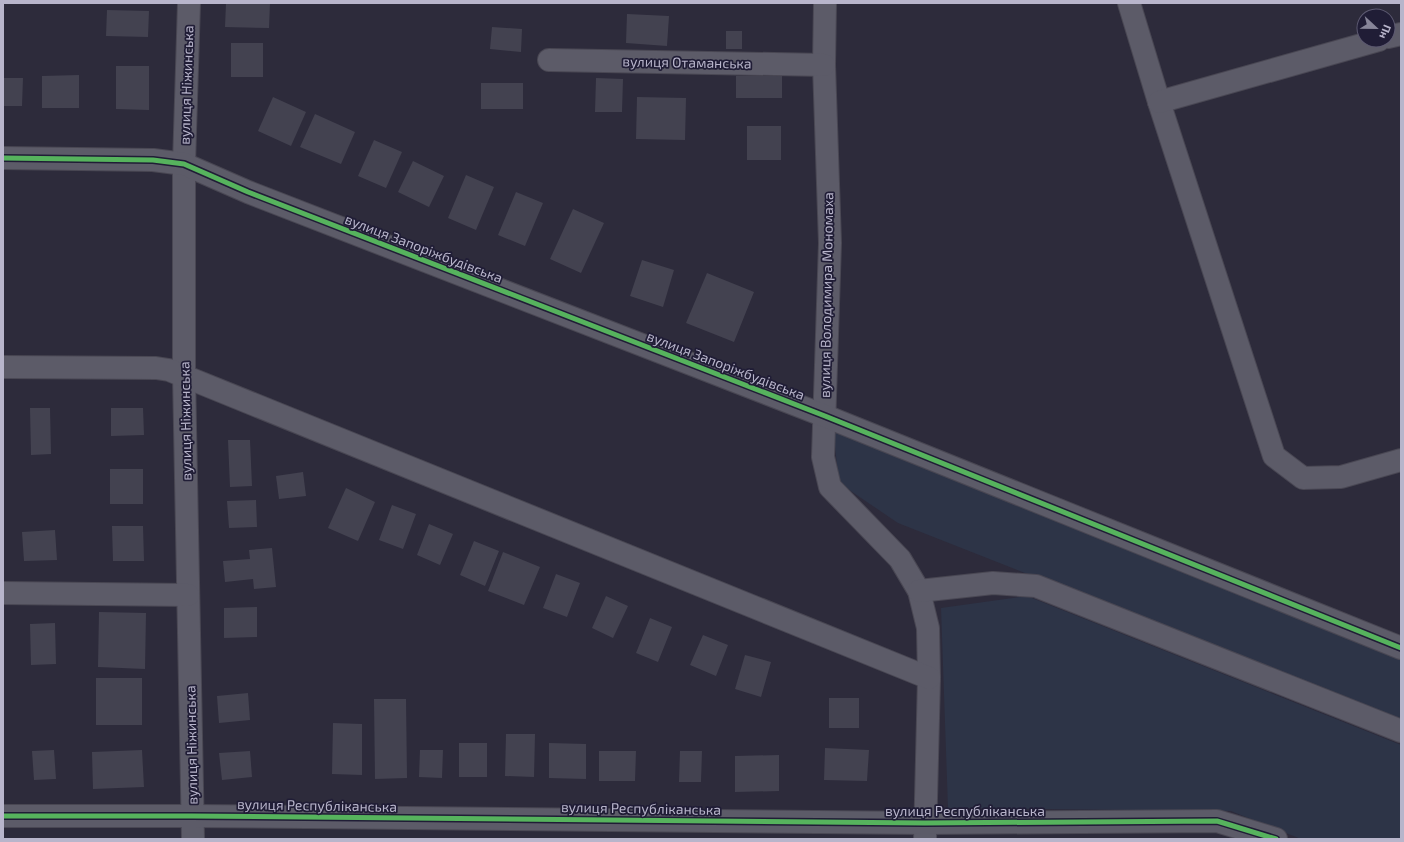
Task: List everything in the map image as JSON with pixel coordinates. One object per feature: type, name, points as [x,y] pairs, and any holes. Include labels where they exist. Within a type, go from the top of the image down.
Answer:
[{"type":"street","name":"вулиця Ніжинська","points":[[189,3],[184,164],[184,376],[193,839]]},
{"type":"street","name":"вулиця Володимира Мономаха","points":[[825,3],[824,65],[830,244],[823,457],[830,487],[900,559],[919,591],[928,628],[929,678],[925,831]]},
{"type":"street","points":[[1129,3],[1159,102],[1274,456],[1303,478],[1341,477],[1401,460]]},
{"type":"street","points":[[1159,102],[1356,46]]},
{"type":"street","name":"вулиця Отаманська","points":[[549,60],[824,65]]},
{"type":"street","name":"вулиця Запоріжбудівська","points":[[3,158],[153,160],[184,164],[248,192],[825,416],[1401,648]]},
{"type":"street","points":[[3,367],[156,368],[169,370],[929,678]]},
{"type":"street","points":[[919,591],[993,583],[1036,586],[1401,731]]},
{"type":"street","points":[[3,593],[188,595]]},
{"type":"street","name":"вулиця Республіканська","points":[[3,816],[192,816],[925,831],[1217,821],[1251,835],[1276,839]]},
{"type":"shaded area","points":[[833,429],[1401,659],[1401,721],[898,523],[839,483]]},
{"type":"shaded area","points":[[1027,596],[1401,745],[1401,839],[1301,839],[1231,811],[948,808],[941,608]]},
{"type":"building","points":[[226,3],[270,3],[269,28],[225,27]]},
{"type":"building","points":[[107,10],[149,11],[148,37],[106,36]]},
{"type":"building","points":[[627,14],[669,16],[667,46],[626,43]]},
{"type":"building","points":[[492,27],[522,29],[521,52],[490,49]]},
{"type":"building","points":[[726,31],[742,31],[742,49],[726,49]]},
{"type":"building","points":[[231,43],[263,43],[263,77],[231,77]]},
{"type":"building","points":[[116,66],[149,66],[149,110],[116,109]]},
{"type":"building","points":[[79,75],[79,108],[42,108],[42,76]]},
{"type":"building","points":[[736,76],[782,76],[782,98],[736,98]]},
{"type":"building","points":[[3,78],[23,78],[22,106],[3,106]]},
{"type":"building","points":[[596,78],[623,79],[622,112],[595,112]]},
{"type":"building","points":[[481,83],[523,83],[523,109],[481,109]]},
{"type":"building","points":[[273,97],[306,112],[291,146],[258,131]]},
{"type":"building","points":[[637,97],[686,98],[685,140],[636,139]]},
{"type":"building","points":[[315,114],[355,132],[341,164],[300,147]]},
{"type":"building","points":[[747,126],[781,126],[781,160],[747,160]]},
{"type":"building","points":[[374,140],[402,152],[386,188],[358,176]]},
{"type":"building","points":[[413,161],[444,176],[429,207],[398,192]]},
{"type":"building","points":[[466,175],[494,187],[476,230],[448,218]]},
{"type":"building","points":[[516,192],[543,203],[525,246],[498,235]]},
{"type":"building","points":[[573,209],[604,223],[581,273],[550,259]]},
{"type":"building","points":[[642,260],[674,270],[663,307],[630,296]]},
{"type":"building","points":[[707,273],[754,292],[734,342],[686,323]]},
{"type":"building","points":[[30,408],[50,408],[51,454],[31,455]]},
{"type":"building","points":[[111,408],[143,408],[144,435],[111,436]]},
{"type":"building","points":[[228,440],[250,440],[252,486],[230,487]]},
{"type":"building","points":[[110,469],[143,469],[143,504],[110,504]]},
{"type":"building","points":[[303,472],[306,496],[279,499],[276,476]]},
{"type":"building","points":[[346,488],[375,502],[358,541],[328,528]]},
{"type":"building","points":[[256,500],[257,527],[229,528],[227,501]]},
{"type":"building","points":[[392,505],[416,514],[403,549],[379,540]]},
{"type":"building","points":[[429,524],[453,534],[440,565],[417,555]]},
{"type":"building","points":[[112,526],[143,526],[144,561],[113,561]]},
{"type":"building","points":[[55,530],[57,560],[24,561],[22,532]]},
{"type":"building","points":[[474,541],[499,551],[485,586],[460,575]]},
{"type":"building","points":[[272,548],[276,587],[254,589],[253,579],[225,582],[223,561],[250,559],[249,550]]},
{"type":"building","points":[[503,552],[540,567],[524,605],[488,591]]},
{"type":"building","points":[[556,574],[580,583],[567,617],[543,608]]},
{"type":"building","points":[[606,596],[628,606],[613,638],[592,628]]},
{"type":"building","points":[[257,607],[257,637],[224,638],[224,608]]},
{"type":"building","points":[[99,612],[146,613],[145,669],[98,667]]},
{"type":"building","points":[[650,618],[672,627],[658,662],[636,653]]},
{"type":"building","points":[[55,623],[56,664],[31,665],[30,624]]},
{"type":"building","points":[[703,635],[728,645],[716,676],[690,665]]},
{"type":"building","points":[[745,655],[771,662],[761,697],[735,689]]},
{"type":"building","points":[[96,678],[142,678],[142,725],[96,725]]},
{"type":"building","points":[[248,693],[250,720],[219,723],[217,696]]},
{"type":"building","points":[[829,698],[859,698],[859,728],[829,728]]},
{"type":"building","points":[[374,699],[406,699],[407,778],[375,779]]},
{"type":"building","points":[[333,723],[362,724],[362,775],[332,774]]},
{"type":"building","points":[[506,734],[535,734],[534,777],[505,776]]},
{"type":"building","points":[[459,743],[487,743],[487,777],[459,777]]},
{"type":"building","points":[[549,743],[586,744],[586,779],[549,778]]},
{"type":"building","points":[[825,748],[869,750],[867,781],[824,780]]},
{"type":"building","points":[[54,750],[56,779],[34,780],[32,751]]},
{"type":"building","points":[[142,750],[144,787],[93,789],[92,752]]},
{"type":"building","points":[[420,750],[443,750],[442,778],[419,777]]},
{"type":"building","points":[[250,751],[252,777],[222,780],[219,753]]},
{"type":"building","points":[[599,751],[636,751],[635,781],[599,781]]},
{"type":"building","points":[[680,751],[702,751],[701,782],[679,782]]},
{"type":"building","points":[[779,755],[779,791],[735,792],[735,756]]},
{"type":"cycle path","points":[[3,158],[153,160],[184,164],[248,192],[825,416],[1401,648]]},
{"type":"cycle path","points":[[3,816],[192,816],[925,823],[1217,821],[1276,839]]}]
